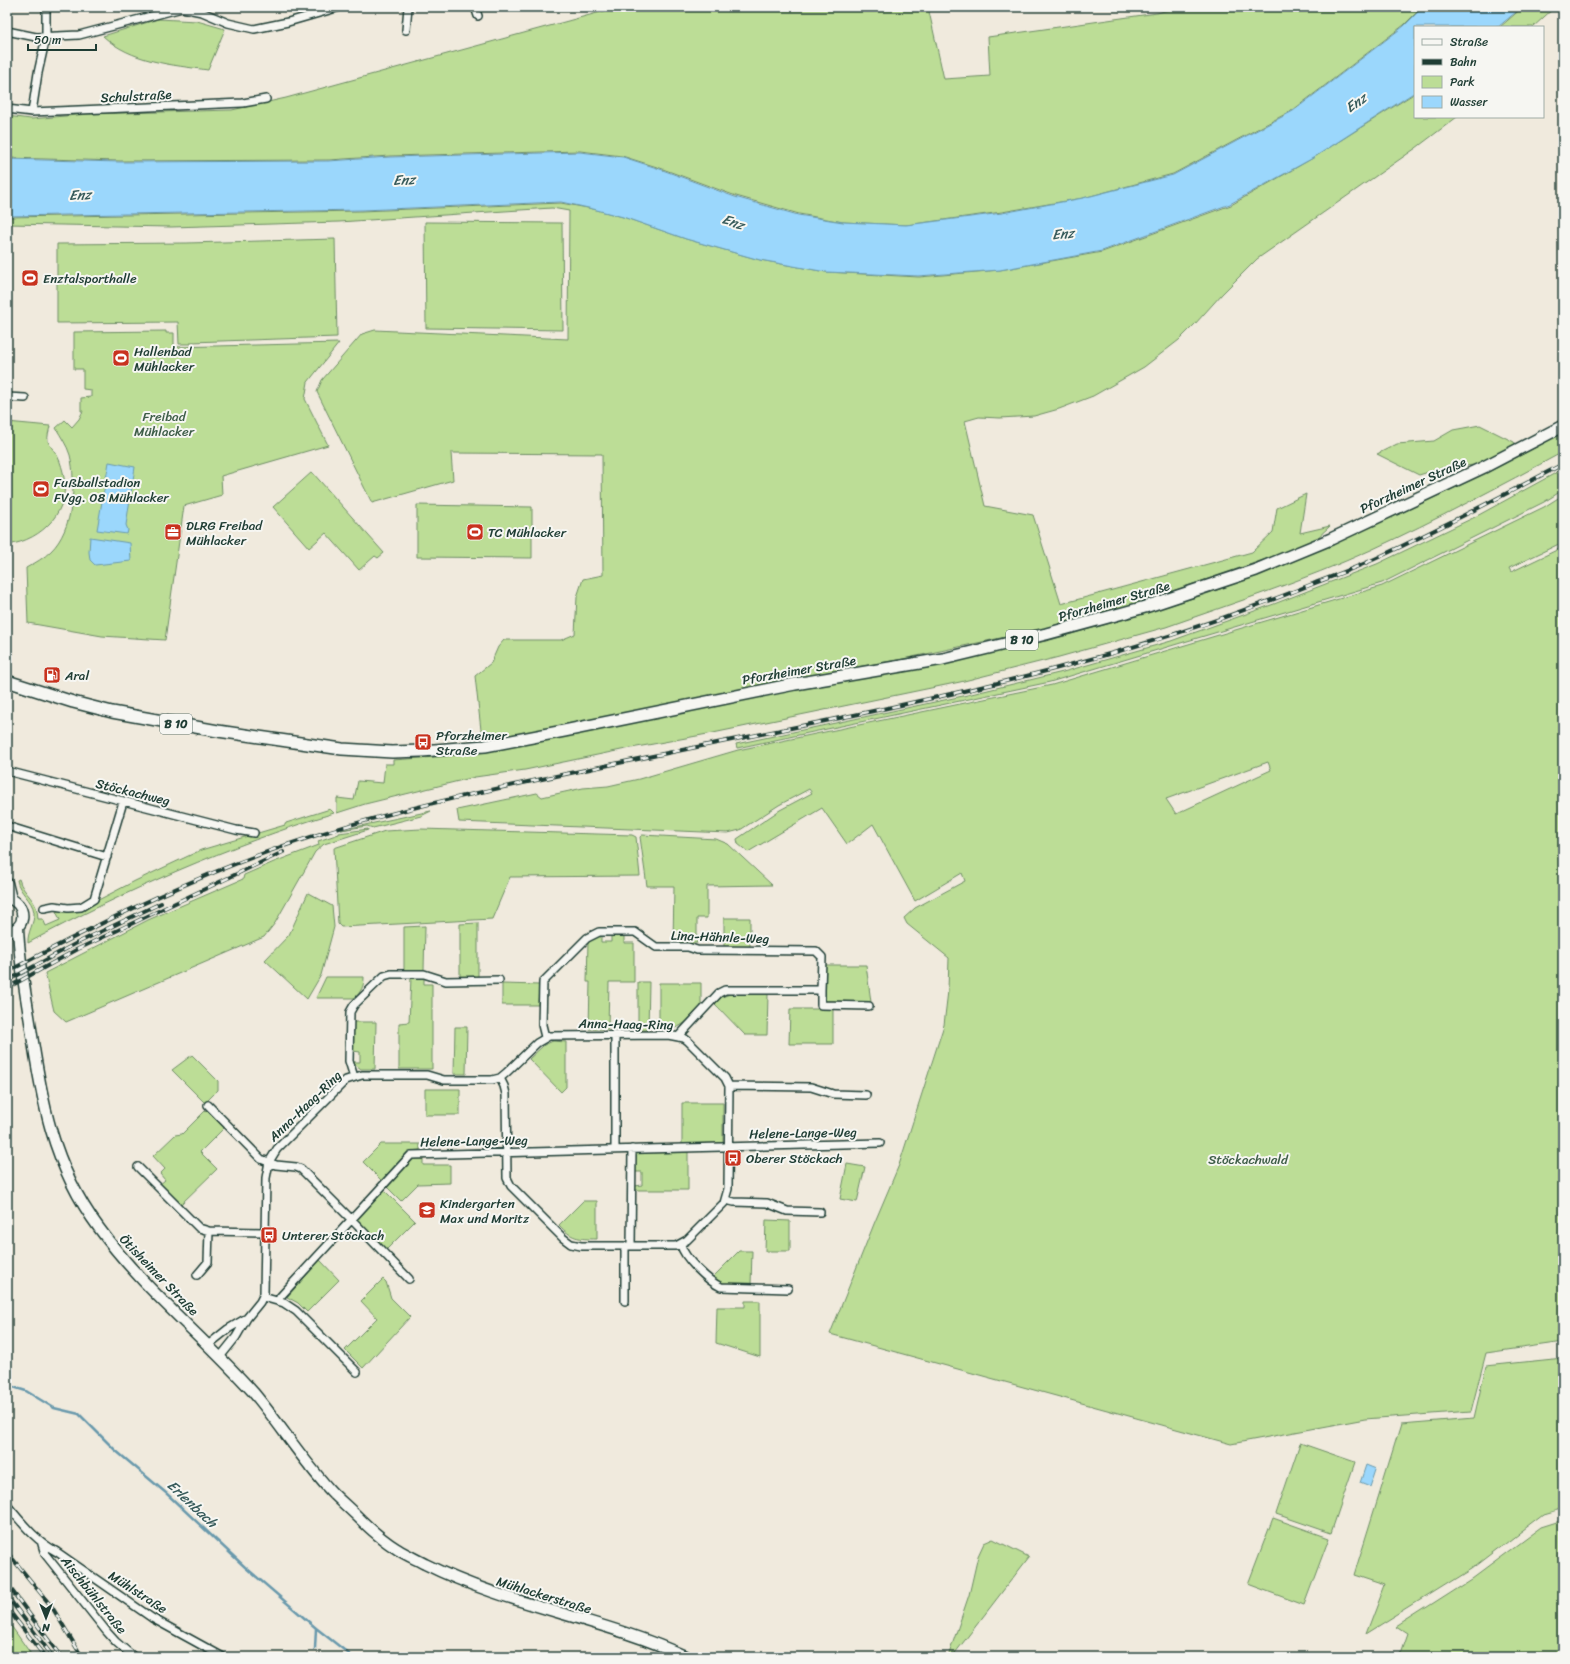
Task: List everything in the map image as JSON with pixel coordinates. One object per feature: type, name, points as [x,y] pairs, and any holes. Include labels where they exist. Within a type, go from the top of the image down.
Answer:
[{"type":"main road","name":"Pforzheimer Straße","points":[[7,681],[73,702],[112,712],[218,731],[342,749],[422,752],[485,746],[556,733],[803,682],[943,659],[1046,634],[1138,609],[1256,570],[1331,539],[1471,474],[1563,426]]},
{"type":"main road","points":[[7,883],[9,898],[16,901],[22,909],[23,918],[18,927],[7,932]]},
{"type":"main road","points":[[18,927],[19,956]]},
{"type":"main road","points":[[7,936],[19,956]]},
{"type":"main road","name":"Ötisheimer Straße","points":[[19,956],[44,1106],[51,1133],[61,1160],[78,1196],[97,1227],[136,1273],[220,1357],[253,1393],[329,1488],[368,1527],[396,1549]]},
{"type":"main road","name":"Mühlackerstraße","points":[[396,1549],[446,1575],[484,1590],[621,1632],[682,1656]]},
{"type":"street","points":[[32,112],[38,73],[46,37],[46,7]]},
{"type":"street","points":[[7,31],[46,37],[80,35],[182,8],[202,12],[228,23],[254,29],[288,22],[315,10],[340,7]]},
{"type":"street","points":[[406,30],[408,7]]},
{"type":"street","points":[[475,7],[478,16]]},
{"type":"street","name":"Schulstraße","points":[[7,110],[32,112],[242,103],[266,99]]},
{"type":"street","points":[[7,397],[25,398]]},
{"type":"street","name":"Stöckachweg","points":[[7,771],[122,802],[254,833]]},
{"type":"street","points":[[44,908],[54,906],[68,908],[81,907],[94,899],[122,802]]},
{"type":"street","points":[[7,826],[107,857]]},
{"type":"street","name":"Lina-Hähnle-Weg","points":[[545,1037],[542,1025],[543,982],[587,938],[599,932],[635,932],[656,947],[688,947],[696,950],[816,951],[822,957],[821,1005],[869,1006]]},
{"type":"street","points":[[354,1076],[349,1061],[350,1012],[354,1005],[384,976],[391,974],[424,974],[446,981],[499,980]]},
{"type":"street","points":[[678,1037],[719,993],[725,990],[822,990]]},
{"type":"street","name":"Anna-Haag-Ring","points":[[545,1037],[554,1035],[615,1035],[678,1037],[688,1041],[725,1078],[729,1086]]},
{"type":"street","points":[[615,1035],[615,1150]]},
{"type":"street","points":[[545,1037],[500,1078],[506,1094],[506,1173],[511,1186],[567,1242],[576,1246],[681,1245],[726,1200],[728,1189],[729,1086],[812,1087],[833,1094],[866,1095]]},
{"type":"street","name":"Anna-Haag-Ring","points":[[220,1357],[236,1337],[262,1297],[265,1280],[266,1178],[272,1155],[282,1143],[346,1080],[354,1076],[424,1075],[444,1080],[492,1080],[500,1078]]},
{"type":"street","points":[[208,1105],[261,1159],[282,1166],[301,1169],[409,1279]]},
{"type":"street","name":"Helene-Lange-Weg","points":[[279,1301],[280,1298],[411,1155],[880,1143]]},
{"type":"street","points":[[625,1301],[632,1149]]},
{"type":"street","points":[[138,1167],[199,1228],[209,1231],[265,1232]]},
{"type":"street","points":[[726,1200],[734,1202],[767,1203],[787,1211],[820,1212]]},
{"type":"street","points":[[197,1275],[208,1262],[209,1231]]},
{"type":"street","points":[[681,1245],[685,1255],[712,1282],[721,1287],[788,1289]]},
{"type":"street","points":[[262,1297],[279,1301],[296,1311],[357,1372]]},
{"type":"street","name":"Anna-Haag-Ring","points":[[208,1346],[228,1329],[247,1318]]},
{"type":"street","points":[[7,1505],[26,1529],[42,1544]]},
{"type":"street","name":"Aischbühlstraße","points":[[42,1544],[45,1554],[107,1632],[116,1642],[134,1657]]},
{"type":"street","name":"Mühlstraße","points":[[42,1544],[57,1552],[152,1618],[222,1657]]},
{"type":"green space","points":[[619,7],[928,7],[944,79],[990,76],[988,37],[1157,13],[1180,7],[1422,7],[1404,25],[1293,110],[1173,174],[1083,198],[1002,212],[906,225],[843,222],[799,214],[736,196],[660,168],[622,156],[580,151],[390,156],[329,160],[120,161],[7,158],[7,116],[31,119],[88,114],[232,110],[286,98]]},
{"type":"green space","points":[[1523,7],[1555,7],[1534,26],[1501,26]]},
{"type":"green space","points":[[158,19],[197,21],[225,29],[208,70],[166,64],[139,57],[114,45],[103,36]]},
{"type":"green space","points":[[1414,94],[1414,118],[1456,118],[1416,148],[1257,259],[1179,340],[1144,367],[1093,396],[1059,409],[1034,416],[1000,418],[979,417],[965,421],[985,506],[1033,515],[1061,604],[1252,552],[1273,532],[1277,508],[1306,494],[1300,533],[1330,526],[1314,541],[1126,607],[1047,628],[903,659],[794,678],[543,730],[508,735],[481,730],[475,676],[491,663],[498,647],[504,640],[561,640],[575,634],[577,597],[583,579],[603,575],[602,454],[451,453],[453,480],[372,503],[317,392],[322,380],[362,334],[375,330],[568,339],[569,211],[552,208],[339,222],[171,227],[7,224],[7,217],[361,211],[561,203],[623,217],[686,239],[760,260],[826,272],[919,277],[1000,270],[1102,252],[1231,205],[1313,158]]},
{"type":"green space","points":[[425,222],[562,223],[563,330],[426,328]]},
{"type":"green space","points":[[335,239],[337,337],[191,342],[191,344],[179,344],[178,322],[57,323],[57,244],[187,243]]},
{"type":"green space","name":"Freibad Mühlacker","points":[[166,331],[166,333],[174,333],[174,347],[339,343],[308,382],[305,399],[328,445],[221,476],[222,495],[184,506],[165,640],[102,636],[28,623],[26,568],[45,556],[58,542],[69,519],[71,506],[73,479],[70,455],[66,444],[56,428],[65,420],[72,427],[79,419],[83,411],[81,411],[81,398],[91,397],[91,390],[83,389],[83,369],[74,369],[74,332]]},
{"type":"green space","name":"Fußballstadion FVgg. 08 Mühlacker","points":[[7,422],[50,426],[48,441],[60,461],[65,486],[63,499],[59,510],[52,521],[43,530],[32,537],[7,545]]},
{"type":"green space","points":[[1480,425],[1514,442],[1516,446],[1475,465],[1442,468],[1419,475],[1377,454],[1397,444],[1434,441],[1453,430]]},
{"type":"green space","points":[[1563,433],[1563,452],[1420,527],[1346,561],[1268,591],[1166,627],[1059,657],[960,682],[525,770],[475,777],[365,804],[337,813],[337,798],[354,800],[358,781],[383,783],[385,764],[393,764],[393,760],[450,756],[511,747],[799,688],[938,665],[1050,640],[1132,617],[1209,593],[1277,568],[1334,544],[1485,474]]},
{"type":"green space","points":[[1563,469],[1563,490],[1544,502],[1382,583],[1050,682],[737,748],[736,744],[963,696],[1063,672],[1171,641],[1274,604],[1377,564],[1475,517]]},
{"type":"green space","points":[[312,472],[384,553],[378,558],[375,556],[359,570],[326,533],[309,548],[273,507]]},
{"type":"green space","name":"Stöckachwald","points":[[1563,495],[1563,542],[1509,568],[1511,572],[1563,547],[1563,1342],[1486,1353],[1471,1411],[1365,1419],[1231,1444],[830,1334],[899,1165],[944,1025],[948,991],[949,958],[907,924],[904,918],[915,908],[965,881],[962,873],[915,901],[873,824],[847,844],[822,808],[748,852],[738,844],[737,839],[780,810],[812,793],[809,789],[779,805],[740,830],[728,833],[459,822],[457,810],[537,793],[542,797],[583,788],[608,786],[639,779],[738,750],[1052,685],[1382,586],[1544,507]],"holes":[[[1268,762],[1271,770],[1176,814],[1166,799]]]},
{"type":"green space","name":"TC Mühlacker","points":[[417,505],[532,507],[532,558],[417,557]]},
{"type":"green space","points":[[330,809],[334,813],[255,840],[178,870],[102,905],[28,943],[34,912],[31,903],[18,885],[17,880],[19,879],[36,906],[38,919],[43,919],[46,926],[60,920],[56,911],[81,909],[135,881],[201,850],[285,825],[286,823]]},
{"type":"green space","points":[[431,811],[421,816],[373,828],[367,826],[341,830]]},
{"type":"green space","points":[[368,829],[324,844],[315,852],[275,923],[264,937],[66,1022],[54,1011],[45,973],[148,920],[243,879],[244,875],[319,845],[318,841],[339,833]]},
{"type":"green space","points":[[421,829],[632,835],[636,837],[640,876],[510,877],[492,919],[341,927],[338,924],[334,848],[385,831]]},
{"type":"green space","points":[[642,835],[716,839],[728,844],[772,885],[707,886],[707,918],[697,918],[697,943],[673,943],[674,886],[647,886],[640,837]]},
{"type":"green space","points":[[308,893],[332,906],[334,927],[321,975],[307,999],[265,960],[289,935]]},
{"type":"green space","points":[[724,918],[750,918],[750,947],[724,947]]},
{"type":"green space","points":[[478,923],[478,977],[460,977],[460,924]]},
{"type":"green space","points":[[425,926],[424,970],[404,970],[404,927]]},
{"type":"green space","points":[[601,936],[601,942],[611,942],[611,936],[624,936],[624,943],[634,943],[634,982],[609,982],[608,1029],[589,1029],[590,982],[587,982],[588,942],[593,938]]},
{"type":"green space","points":[[825,965],[866,965],[871,1002],[825,1001]]},
{"type":"green space","points":[[326,977],[364,977],[364,980],[362,989],[355,998],[316,998]]},
{"type":"green space","points":[[411,978],[424,978],[424,984],[432,984],[432,1069],[399,1069],[399,1023],[409,1022]]},
{"type":"green space","points":[[638,982],[649,982],[648,1030],[638,1030]]},
{"type":"green space","points":[[659,983],[701,983],[701,1006],[679,1027],[659,1030]]},
{"type":"green space","points":[[502,984],[539,985],[538,1005],[502,1005]]},
{"type":"green space","points":[[730,994],[768,994],[767,1035],[745,1035],[715,1004],[722,997]]},
{"type":"green space","points":[[790,1009],[833,1009],[833,1044],[789,1044]]},
{"type":"green space","points":[[353,1022],[376,1022],[375,1069],[361,1069],[353,1063],[360,1062],[360,1052],[353,1051]]},
{"type":"green space","points":[[455,1027],[467,1027],[466,1074],[454,1074]]},
{"type":"green space","points":[[553,1041],[566,1042],[566,1087],[561,1092],[529,1059],[544,1045]]},
{"type":"green space","points":[[192,1055],[218,1081],[218,1090],[205,1103],[172,1070]]},
{"type":"green space","points":[[425,1089],[460,1089],[460,1115],[425,1115]]},
{"type":"green space","points":[[682,1103],[723,1103],[723,1143],[682,1144]]},
{"type":"green space","points":[[206,1110],[224,1128],[200,1152],[217,1169],[180,1205],[160,1184],[165,1180],[160,1174],[165,1169],[153,1156],[175,1135],[182,1134]]},
{"type":"green space","points":[[381,1144],[420,1144],[420,1150],[410,1151],[382,1181],[363,1162]]},
{"type":"green space","points":[[688,1152],[688,1190],[635,1190],[635,1186],[642,1185],[642,1172],[635,1172],[635,1153]]},
{"type":"green space","points":[[413,1159],[423,1159],[423,1165],[450,1165],[450,1183],[418,1184],[401,1201],[387,1187]]},
{"type":"green space","points":[[847,1164],[865,1167],[857,1202],[840,1199]]},
{"type":"green space","points":[[384,1190],[415,1221],[386,1250],[357,1220]]},
{"type":"green space","points":[[583,1201],[597,1201],[597,1239],[585,1239],[572,1236],[559,1225]]},
{"type":"green space","points":[[766,1220],[790,1221],[790,1251],[765,1251]]},
{"type":"green space","points":[[739,1251],[752,1251],[751,1285],[726,1284],[713,1277]]},
{"type":"green space","points":[[320,1260],[339,1280],[307,1312],[298,1303],[287,1297]]},
{"type":"green space","points":[[383,1279],[386,1282],[391,1298],[410,1317],[363,1368],[345,1350],[377,1318],[361,1301]]},
{"type":"green space","points":[[745,1301],[760,1301],[760,1357],[716,1343],[717,1307],[745,1307]]},
{"type":"green space","points":[[1563,1358],[1563,1508],[1543,1514],[1471,1569],[1365,1635],[1384,1585],[1354,1575],[1401,1424],[1474,1418],[1486,1366]]},
{"type":"green space","points":[[1300,1443],[1355,1462],[1331,1533],[1276,1514]]},
{"type":"green space","points":[[1273,1518],[1329,1538],[1304,1605],[1248,1584]]},
{"type":"green space","points":[[1563,1520],[1563,1655],[1554,1657],[1399,1657],[1407,1634],[1396,1627],[1471,1579],[1541,1527]]},
{"type":"green space","points":[[993,1539],[1029,1557],[952,1657],[948,1657],[969,1595],[978,1556],[984,1543]]},
{"type":"green space","points":[[7,1620],[33,1657],[7,1657]]},
{"type":"water","name":"Enz","points":[[1423,7],[1522,7],[1499,26],[1414,26],[1414,93],[1313,158],[1230,204],[1102,251],[1000,270],[918,276],[826,272],[760,260],[686,239],[623,217],[561,202],[362,210],[7,216],[7,159],[120,162],[328,161],[390,157],[580,152],[623,157],[735,197],[798,215],[843,222],[906,225],[1002,213],[1083,198],[1173,175],[1293,111],[1404,26]]},
{"type":"water","points":[[109,462],[135,467],[126,525],[128,530],[127,534],[97,530]]},
{"type":"water","points":[[90,537],[130,543],[131,561],[95,565],[90,560]]},
{"type":"water","points":[[1366,1465],[1376,1469],[1370,1487],[1360,1483]]},
{"type":"waterway","name":"Erlenbach","points":[[7,1385],[26,1391],[54,1408],[79,1414],[115,1450],[166,1493],[245,1567],[316,1628],[353,1657]]},
{"type":"waterway","points":[[315,1649],[316,1628]]},
{"type":"railway","points":[[7,972],[120,914],[197,879],[276,848],[351,825],[418,807],[487,791],[942,696],[1058,668],[1186,631],[1279,597],[1370,561],[1563,464]]},
{"type":"railway","points":[[7,988],[78,949],[283,852]]},
{"type":"railway","points":[[7,981],[75,944],[161,903]]},
{"type":"railway","points":[[7,1552],[52,1607],[82,1657]]},
{"type":"railway","points":[[7,1584],[61,1657]]},
{"type":"railway","points":[[7,1596],[53,1657]]},
{"type":"railway","points":[[7,1608],[45,1657]]},
{"type":"place","name":"Enztalsporthalle","points":[[30,278]]},
{"type":"place","name":"Hallenbad Mühlacker","points":[[121,358]]},
{"type":"place","name":"Fußballstadion FVgg. 08 Mühlacker","points":[[41,489]]},
{"type":"place","name":"DLRG Freibad Mühlacker","points":[[173,532]]},
{"type":"place","name":"TC Mühlacker","points":[[475,532]]},
{"type":"place","name":"Aral","points":[[52,675]]},
{"type":"place","name":"Pforzheimer Straße","points":[[423,742]]},
{"type":"place","name":"Oberer Stöckach","points":[[733,1158]]},
{"type":"place","name":"Kindergarten Max und Moritz","points":[[427,1210]]},
{"type":"place","name":"Unterer Stöckach","points":[[269,1235]]}]
